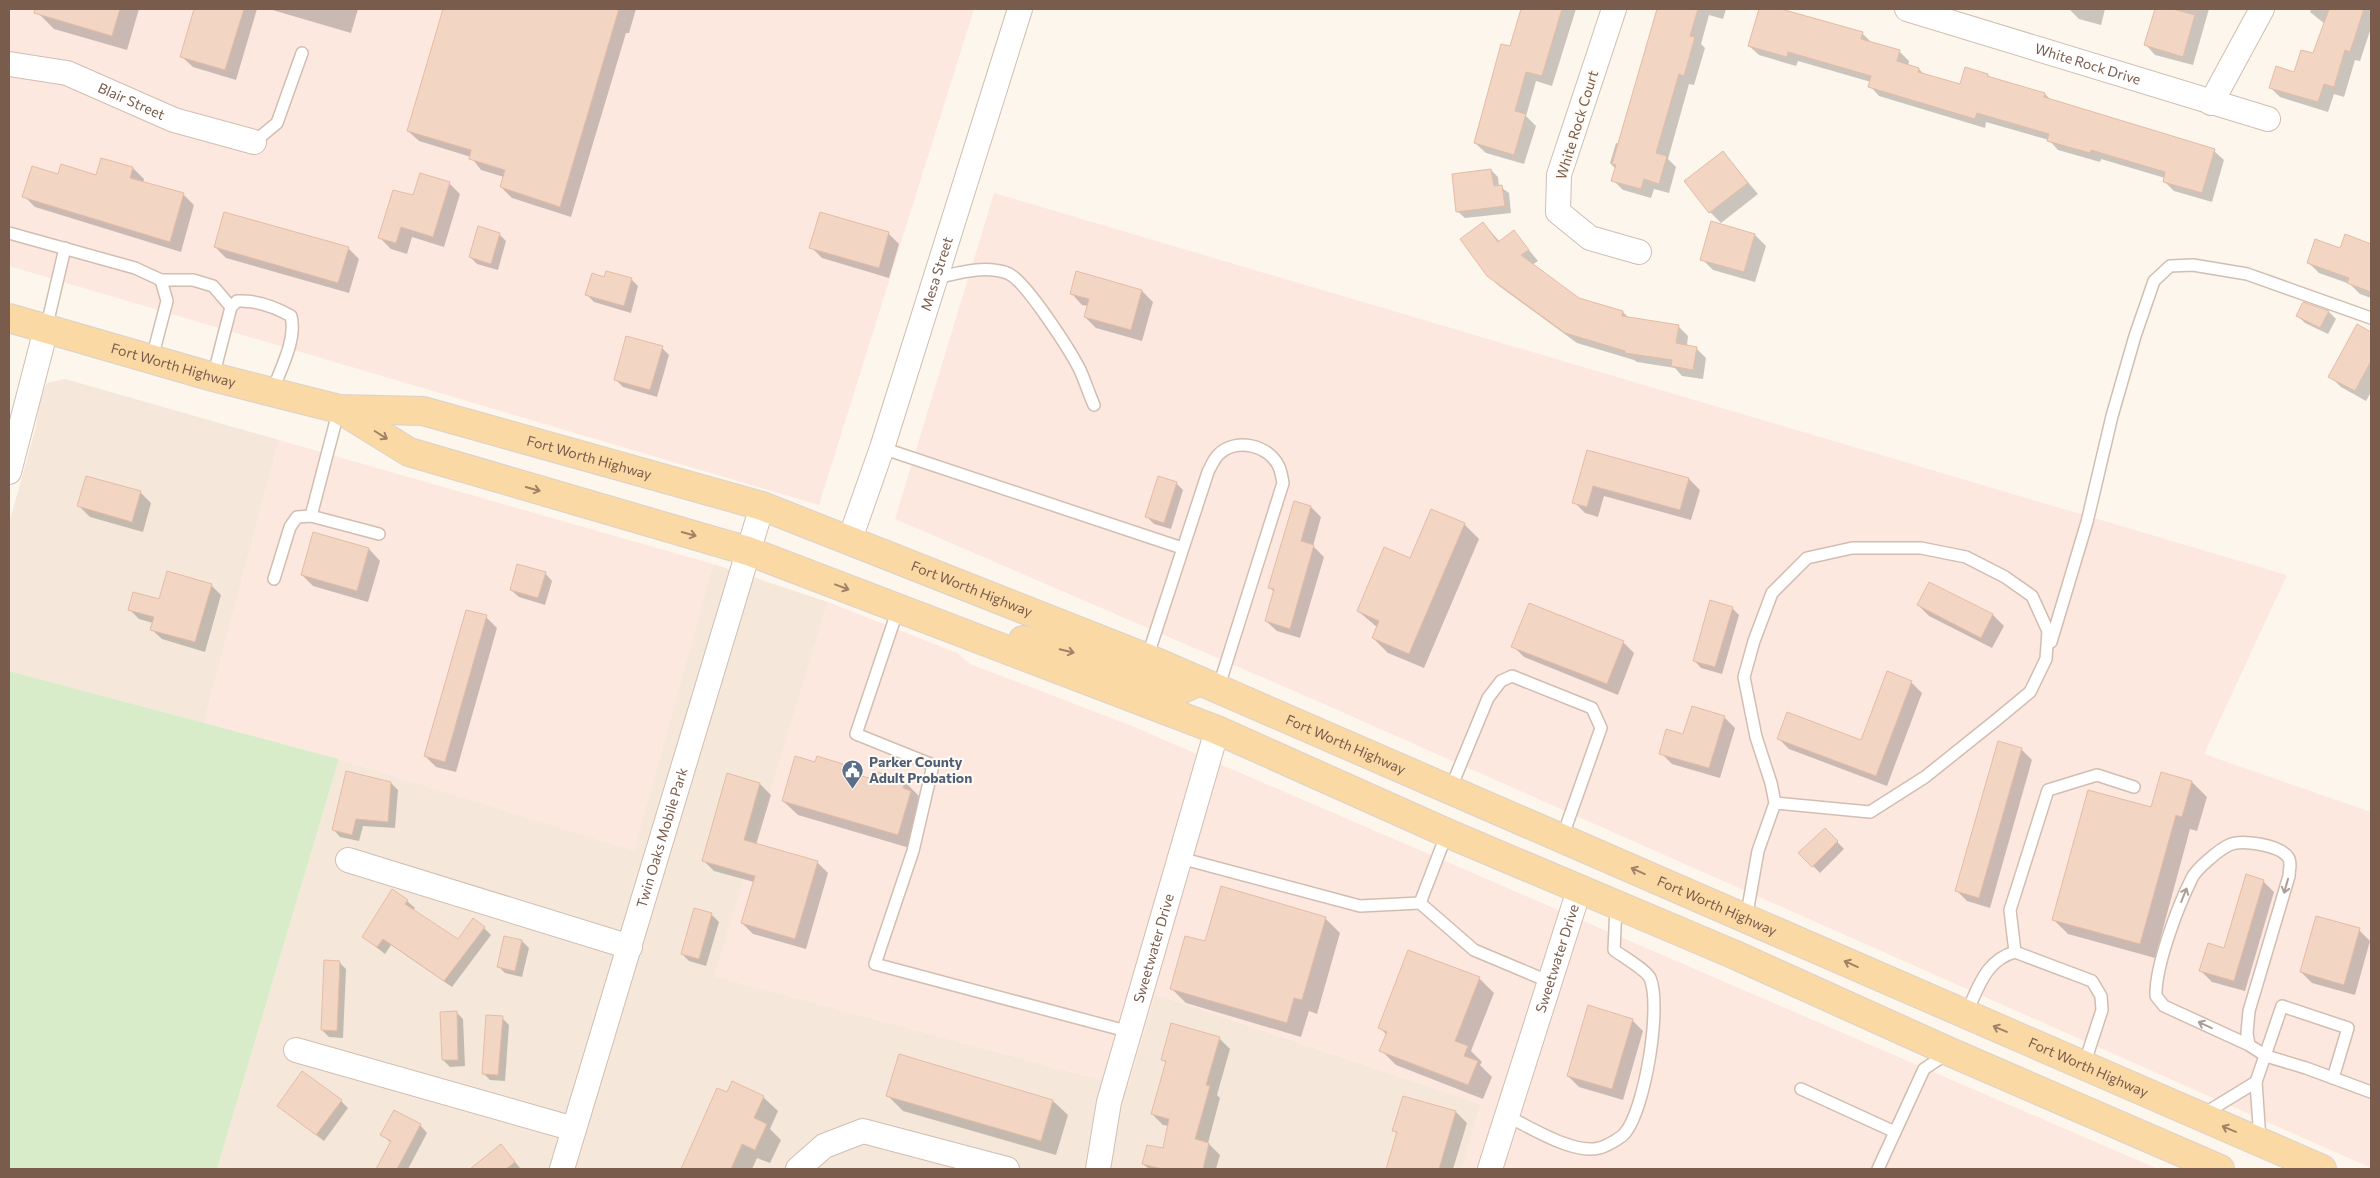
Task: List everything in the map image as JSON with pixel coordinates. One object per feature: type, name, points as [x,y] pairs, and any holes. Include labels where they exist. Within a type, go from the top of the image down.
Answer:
[{"type":"main road","name":"Fort Worth Highway","points":[[9,318],[339,409],[423,411],[762,506],[1147,658],[2322,1169]]},
{"type":"main road","name":"Fort Worth Highway","points":[[339,409],[409,452],[748,551],[1217,730],[1447,833],[1733,954],[2184,1158],[2220,1169]]},
{"type":"main road","points":[[985,642],[1009,636],[1082,655],[1163,690],[1180,690],[1209,685]]},
{"type":"main road","points":[[1217,730],[1225,722],[1235,719],[1246,720],[1387,777],[1410,772]]},
{"type":"main road","points":[[1733,954],[1746,918]]},
{"type":"main road","points":[[1950,1052],[1966,1014]]},
{"type":"street","name":"Mesa Street","points":[[850,540],[882,448],[1020,9]]},
{"type":"street","name":"White Rock Court","points":[[1614,9],[1559,175],[1558,212],[1590,238],[1639,252]]},
{"type":"street","name":"White Rock Drive","points":[[1907,9],[2268,119]]},
{"type":"street","points":[[2211,103],[2262,9]]},
{"type":"street","name":"Blair Street","points":[[9,64],[67,73],[174,120],[254,142]]},
{"type":"street","points":[[9,472],[13,439],[46,328]]},
{"type":"street","name":"Twin Oaks Mobile Park","points":[[562,1169],[762,506]]},
{"type":"street","name":"Sweetwater Drive","points":[[1098,1169],[1109,1102],[1217,730]]},
{"type":"street","points":[[348,860],[630,947]]},
{"type":"street","name":"Sweetwater Drive","points":[[1490,1169],[1579,890]]},
{"type":"street","points":[[296,1050],[574,1129]]},
{"type":"street","points":[[798,1169],[824,1146],[863,1131],[1007,1169]]},
{"type":"lane","points":[[254,142],[276,123],[302,53]]},
{"type":"lane","points":[[9,233],[135,268],[161,280],[193,280],[213,286],[231,307]]},
{"type":"lane","points":[[46,328],[64,248]]},
{"type":"lane","points":[[1775,803],[1870,812],[1925,777],[2030,692],[2046,658],[2086,522],[2130,354],[2154,281],[2170,266],[2193,265],[2247,274],[2371,318]]},
{"type":"lane","points":[[934,278],[975,269],[1008,273],[1027,290],[1049,322],[1079,369],[1094,405]]},
{"type":"lane","points":[[152,358],[167,301],[161,280]]},
{"type":"lane","points":[[214,376],[231,307],[237,301],[248,301],[281,310],[291,316],[293,324],[291,338],[272,392]]},
{"type":"lane","points":[[311,516],[339,409]]},
{"type":"lane","points":[[1147,658],[1208,472],[1219,454],[1234,444],[1251,445],[1268,453],[1279,466],[1283,483],[1209,685]]},
{"type":"lane","points":[[882,448],[1182,548]]},
{"type":"lane","points":[[274,579],[290,527],[297,517],[311,516],[379,534]]},
{"type":"lane","points":[[1746,918],[1758,851],[1775,803],[1772,783],[1756,737],[1744,676],[1754,641],[1772,593],[1808,558],[1852,548],[1921,548],[1966,557],[2005,576],[2032,596],[2048,631],[2046,658]]},
{"type":"lane","points":[[898,609],[856,734],[933,765],[913,851],[875,964],[1130,1032]]},
{"type":"lane","points":[[1450,790],[1488,698],[1501,681],[1512,676],[1524,679],[1592,708],[1601,728],[1562,838]]},
{"type":"lane","points":[[2015,952],[2010,910],[2048,790],[2097,775],[2134,787]]},
{"type":"lane","points":[[1420,903],[1447,833]]},
{"type":"lane","points":[[2249,1045],[2247,1033],[2249,1011],[2289,876],[2290,862],[2287,856],[2279,851],[2254,843],[2239,842],[2228,845],[2195,871],[2172,924],[2157,984],[2156,996],[2164,1006],[2249,1045],[2266,1056],[2371,1092]]},
{"type":"lane","points":[[1180,858],[1360,906],[1420,903],[1474,950],[1550,982]]},
{"type":"lane","points":[[1507,1116],[1570,1147],[1598,1149],[1625,1134],[1640,1100],[1654,1022],[1655,993],[1649,975],[1614,950],[1616,906]]},
{"type":"lane","points":[[1966,1014],[1984,976],[1992,964],[2002,956],[2015,952],[2092,980],[2101,996],[2102,1010],[2084,1066]]},
{"type":"lane","points":[[2260,1142],[2256,1082],[2282,1006],[2348,1028],[2333,1078]]},
{"type":"lane","points":[[1878,1169],[1924,1069],[1950,1052]]},
{"type":"lane","points":[[2200,1116],[2256,1082]]},
{"type":"lane","points":[[1801,1089],[1895,1132]]},
{"type":"shaded area","points":[[9,9],[974,9],[819,505],[9,266]]},
{"type":"shaded area","points":[[994,193],[2287,575],[2204,754],[2371,812],[2371,1168],[1308,697],[895,519]]},
{"type":"shaded area","points":[[65,379],[279,440],[204,723],[9,671],[9,523],[36,427],[40,400],[47,383]]},
{"type":"shaded area","points":[[279,440],[713,564],[634,851],[339,759],[204,723]]},
{"type":"shaded area","points":[[713,564],[828,602],[715,976],[1128,1087],[1155,994],[1481,1104],[1462,1169],[217,1169],[339,759],[634,850]]},
{"type":"shaded area","points":[[828,602],[957,653],[970,664],[1132,726],[2158,1169],[1462,1169],[1481,1104],[1155,994],[1128,1087],[714,976]]},
{"type":"green space","points":[[9,671],[339,759],[217,1169],[9,1169]]},
{"type":"building","points":[[35,9],[120,9],[112,36],[34,13]]},
{"type":"building","points":[[194,9],[244,9],[225,70],[180,57]]},
{"type":"building","points":[[443,9],[619,9],[560,207],[500,187],[505,170],[469,159],[471,150],[407,131]]},
{"type":"building","points":[[1521,9],[1562,9],[1542,76],[1526,72],[1515,111],[1526,114],[1514,155],[1474,143],[1501,44],[1510,46]]},
{"type":"building","points":[[1657,9],[1698,9],[1690,36],[1695,37],[1684,76],[1679,74],[1656,153],[1667,156],[1659,184],[1644,179],[1641,189],[1611,181],[1616,165],[1612,164]]},
{"type":"building","points":[[1759,9],[1781,9],[1863,32],[1861,39],[1900,50],[1897,61],[1919,68],[1918,72],[1960,84],[1965,67],[1988,74],[1987,76],[2045,93],[2044,97],[2215,149],[2202,193],[2163,182],[2165,172],[2091,150],[2090,153],[2047,141],[2049,134],[1977,113],[1975,119],[1868,87],[1871,76],[1788,52],[1787,57],[1748,46]]},
{"type":"building","points":[[2155,9],[2173,9],[2195,15],[2183,57],[2144,45]]},
{"type":"building","points":[[2329,9],[2364,9],[2350,52],[2345,50],[2334,87],[2324,84],[2318,102],[2269,88],[2276,66],[2294,72],[2301,50],[2313,53]]},
{"type":"building","points":[[1723,151],[1748,183],[1709,213],[1684,181]]},
{"type":"building","points":[[101,158],[133,167],[130,178],[184,193],[170,242],[22,197],[32,166],[58,174],[61,164],[96,175]]},
{"type":"building","points":[[1491,169],[1494,186],[1502,185],[1505,206],[1456,212],[1452,174]]},
{"type":"building","points":[[420,173],[450,182],[433,237],[401,227],[396,243],[378,238],[393,190],[413,195]]},
{"type":"building","points":[[224,212],[349,247],[338,283],[214,247]]},
{"type":"building","points":[[820,212],[889,232],[879,268],[809,248]]},
{"type":"building","points":[[1711,221],[1755,234],[1744,272],[1700,260]]},
{"type":"building","points":[[1483,222],[1498,242],[1514,230],[1529,250],[1521,255],[1579,298],[1623,311],[1622,316],[1679,325],[1676,343],[1697,347],[1693,370],[1671,366],[1672,360],[1625,353],[1625,351],[1565,333],[1487,276],[1460,239]]},
{"type":"building","points":[[478,226],[500,233],[491,264],[469,257]]},
{"type":"building","points":[[2345,234],[2371,244],[2371,292],[2347,283],[2349,278],[2307,263],[2315,239],[2340,248]]},
{"type":"building","points":[[606,271],[632,278],[624,306],[585,295],[592,273],[604,277]]},
{"type":"building","points":[[1076,271],[1142,290],[1131,330],[1084,317],[1089,299],[1070,294]]},
{"type":"building","points":[[2303,302],[2329,311],[2320,328],[2296,316]]},
{"type":"building","points":[[2357,324],[2371,332],[2371,361],[2355,391],[2328,377]]},
{"type":"building","points":[[626,336],[663,346],[650,390],[614,380]]},
{"type":"building","points":[[1587,450],[1689,478],[1680,510],[1593,486],[1587,507],[1572,503]]},
{"type":"building","points":[[86,476],[141,491],[132,522],[77,506]]},
{"type":"building","points":[[1158,476],[1177,482],[1164,523],[1145,517]]},
{"type":"building","points":[[1294,501],[1311,506],[1301,541],[1314,545],[1290,629],[1265,621],[1274,589],[1268,588]]},
{"type":"building","points":[[1431,509],[1465,523],[1409,654],[1372,638],[1379,621],[1357,611],[1384,547],[1410,558]]},
{"type":"building","points":[[313,532],[369,548],[357,591],[301,575]]},
{"type":"building","points":[[517,564],[546,572],[538,598],[510,590]]},
{"type":"building","points":[[167,571],[212,584],[195,642],[150,630],[154,617],[128,610],[133,592],[159,599]]},
{"type":"building","points":[[1929,582],[1993,614],[1981,638],[1917,605]]},
{"type":"building","points":[[1710,600],[1733,607],[1715,667],[1693,661]]},
{"type":"building","points":[[1529,603],[1624,641],[1607,684],[1511,647]]},
{"type":"building","points":[[466,610],[487,615],[445,762],[424,756]]},
{"type":"building","points":[[1887,671],[1912,681],[1876,776],[1777,739],[1787,712],[1861,740]]},
{"type":"building","points":[[1692,706],[1725,716],[1709,768],[1659,754],[1666,729],[1683,734]]},
{"type":"building","points":[[1998,741],[2022,748],[1979,898],[1955,891]]},
{"type":"building","points":[[795,756],[815,762],[817,756],[843,764],[841,770],[872,779],[874,771],[905,780],[903,788],[911,791],[898,835],[782,801]]},
{"type":"building","points":[[346,771],[391,782],[388,822],[356,819],[352,835],[332,830]]},
{"type":"building","points":[[2161,772],[2192,781],[2182,817],[2176,815],[2140,944],[2052,920],[2088,790],[2151,807]]},
{"type":"building","points":[[727,773],[760,783],[744,840],[818,861],[795,939],[741,923],[755,876],[702,861]]},
{"type":"building","points":[[1825,828],[1838,841],[1812,867],[1798,853]]},
{"type":"building","points":[[2246,874],[2264,880],[2234,981],[2199,971],[2208,943],[2224,948]]},
{"type":"building","points":[[1221,886],[1326,917],[1302,1000],[1294,998],[1287,1023],[1170,989],[1185,936],[1205,941]]},
{"type":"building","points":[[392,889],[408,900],[405,904],[458,939],[473,918],[485,927],[444,981],[383,939],[377,947],[362,937]]},
{"type":"building","points":[[694,908],[712,913],[699,959],[681,954]]},
{"type":"building","points":[[2316,916],[2360,928],[2344,985],[2300,972]]},
{"type":"building","points":[[504,936],[522,940],[515,971],[497,967]]},
{"type":"building","points":[[1408,950],[1480,977],[1455,1041],[1468,1046],[1464,1056],[1478,1061],[1468,1085],[1379,1051],[1387,1032],[1378,1028]]},
{"type":"building","points":[[324,960],[340,961],[337,1031],[321,1030]]},
{"type":"building","points":[[1588,1005],[1633,1019],[1612,1089],[1567,1076]]},
{"type":"building","points":[[457,1011],[458,1060],[442,1060],[440,1012]]},
{"type":"building","points":[[486,1015],[503,1016],[498,1075],[482,1074]]},
{"type":"building","points":[[1171,1023],[1220,1037],[1206,1085],[1210,1086],[1195,1139],[1209,1143],[1203,1169],[1162,1169],[1142,1164],[1147,1145],[1163,1148],[1169,1119],[1151,1114],[1166,1061],[1161,1060]]},
{"type":"building","points":[[899,1054],[1053,1100],[1041,1141],[886,1096]]},
{"type":"building","points":[[302,1071],[342,1100],[316,1135],[277,1106]]},
{"type":"building","points":[[732,1081],[764,1096],[754,1118],[767,1124],[755,1150],[742,1144],[731,1169],[681,1169],[717,1088],[727,1092]]},
{"type":"building","points":[[1403,1096],[1456,1111],[1439,1169],[1386,1169],[1397,1132],[1392,1131]]},
{"type":"building","points":[[394,1110],[421,1124],[397,1169],[376,1169],[391,1141],[380,1135]]},
{"type":"building","points":[[501,1144],[515,1162],[506,1169],[470,1169]]},
{"type":"place","name":"Parker County Adult Probation","points":[[853,789]]}]
